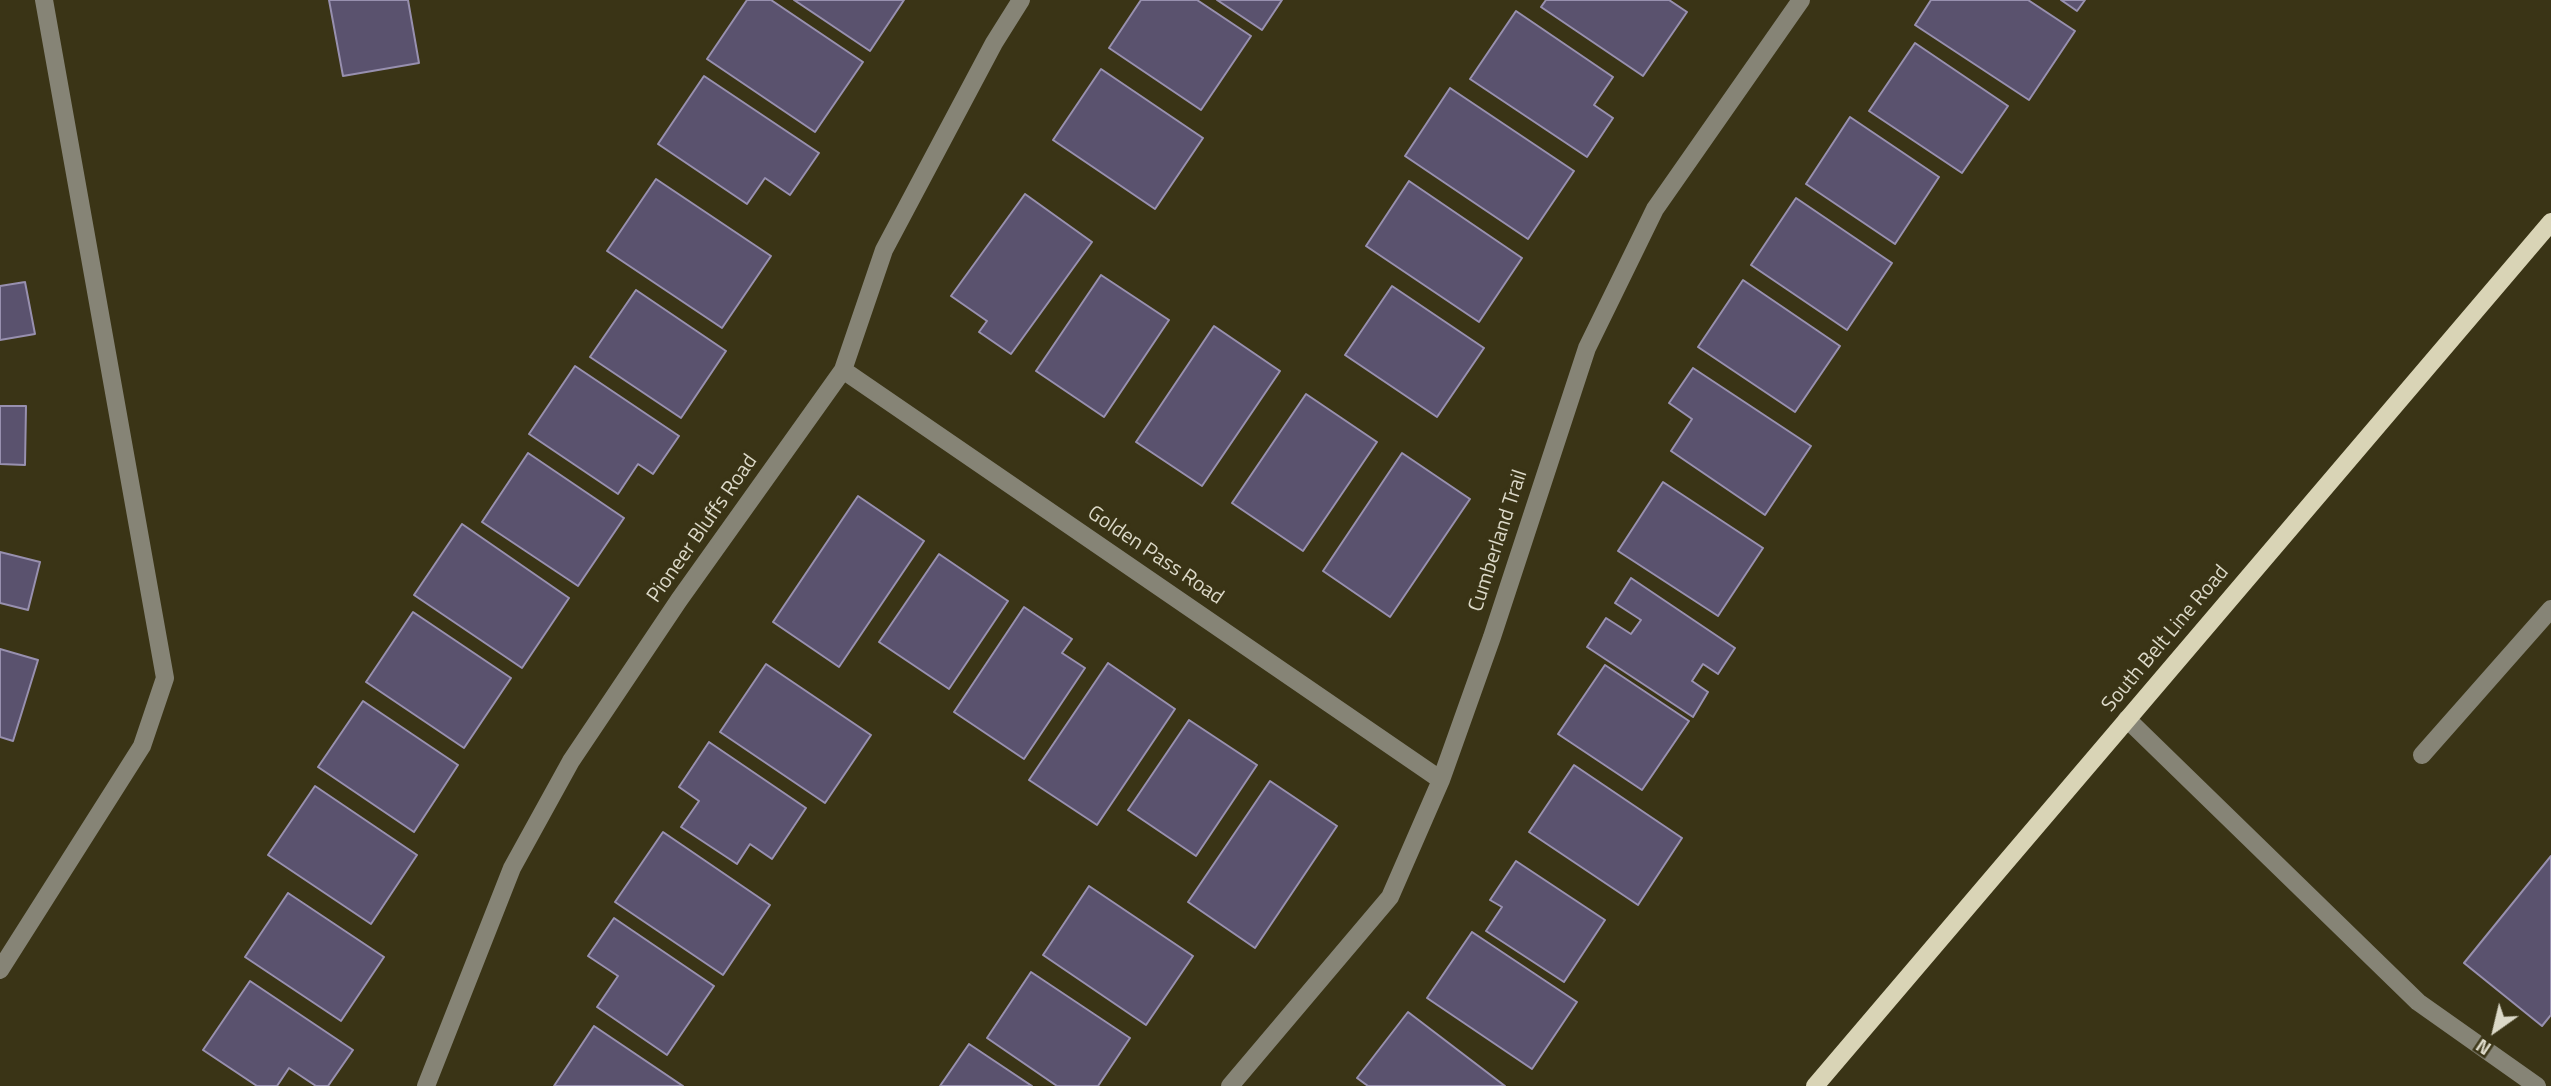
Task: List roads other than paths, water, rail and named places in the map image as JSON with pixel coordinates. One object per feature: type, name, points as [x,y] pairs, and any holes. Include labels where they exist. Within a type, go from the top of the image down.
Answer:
[{"type":"main road","name":"South Belt Line Road","points":[[1815,1086],[2551,222]]},
{"type":"street","points":[[0,970],[142,746],[165,678],[44,0]]},
{"type":"street","name":"Pioneer Bluffs Road","points":[[426,1086],[512,867],[571,761],[680,600],[843,370],[884,250],[994,43],[1021,0]]},
{"type":"street","name":"Cumberland Trail","points":[[1230,1086],[1390,897],[1441,780],[1492,637],[1587,348],[1655,209],[1801,0]]},
{"type":"street","name":"Golden Pass Road","points":[[843,370],[1441,780]]},
{"type":"street","points":[[2422,755],[2551,609]]},
{"type":"street","points":[[2127,719],[2418,1002],[2537,1086]]}]
